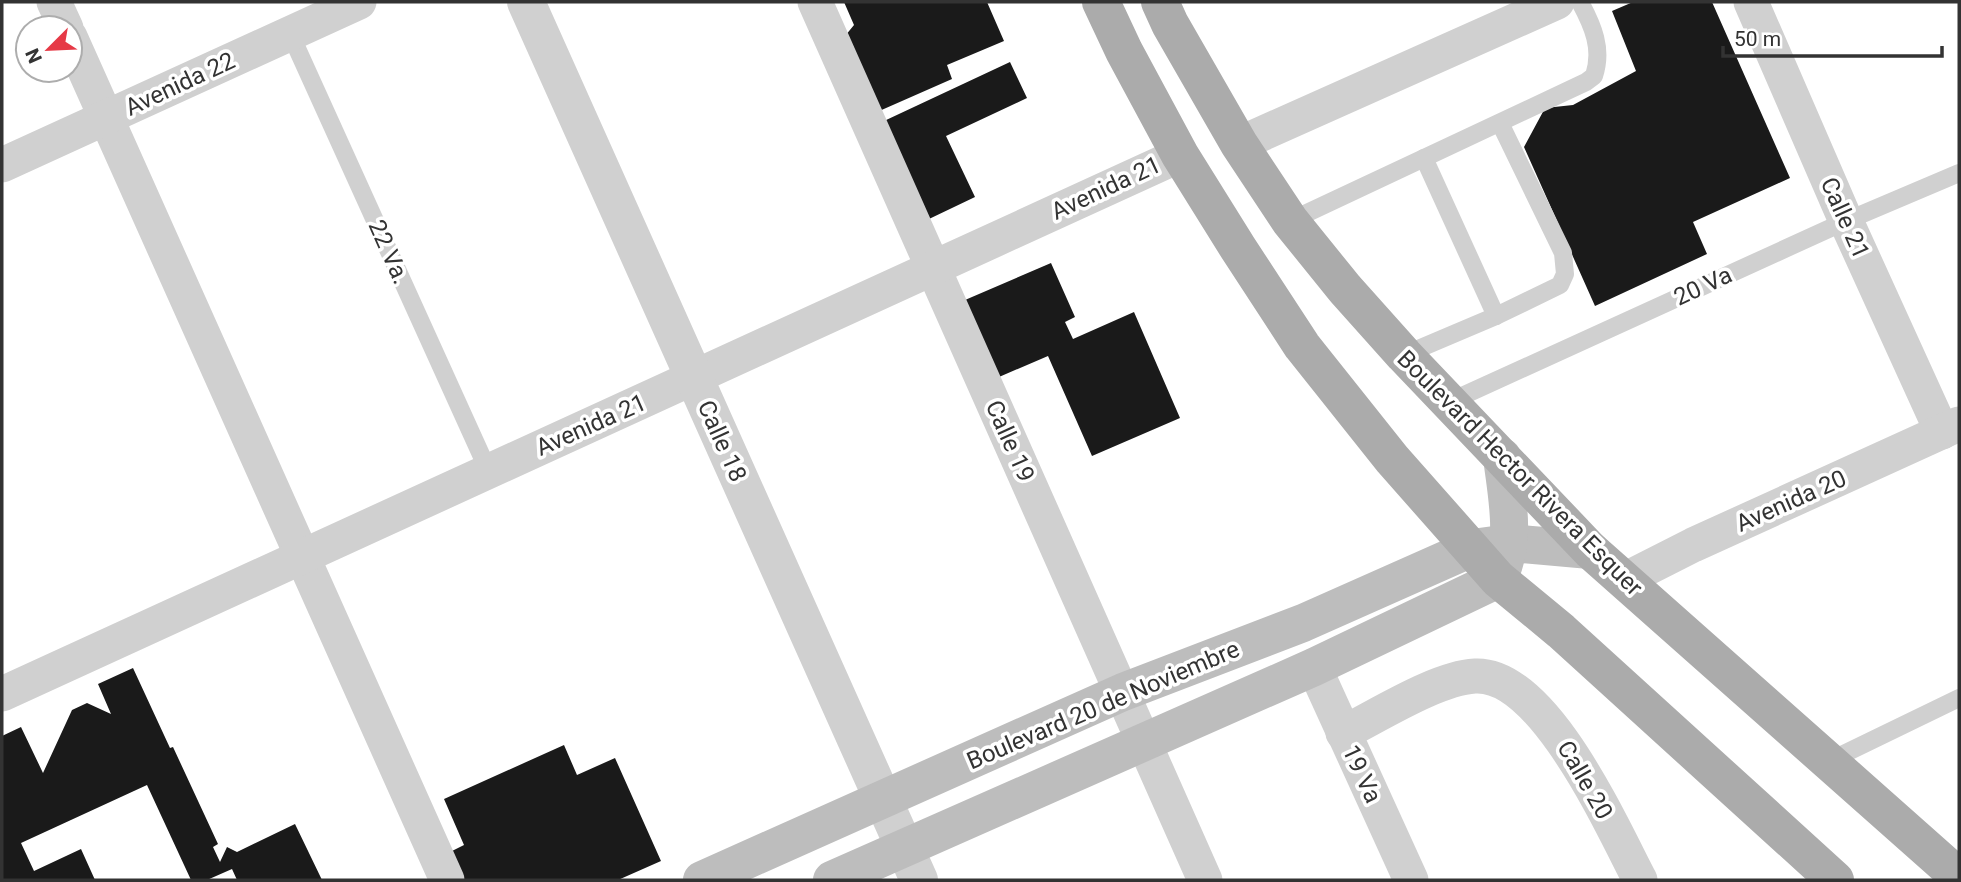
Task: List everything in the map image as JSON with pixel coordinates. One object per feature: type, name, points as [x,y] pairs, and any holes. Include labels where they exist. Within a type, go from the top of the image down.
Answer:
[{"type":"main road","points":[[1101,2],[1180,155],[1238,248],[1302,346],[1392,459],[1493,557],[1562,631],[1835,880]]},
{"type":"main road","name":"Boulevard Hector Rivera Esquer","points":[[1160,2],[1239,144],[1290,221],[1345,289],[1404,355],[1590,550],[1826,762],[1959,877]]},
{"type":"main road","points":[[1493,557],[1509,513],[1502,457]]},
{"type":"main road","name":"Boulevard 20 de Noviembre","points":[[702,880],[1123,692],[1303,623],[1493,557],[1590,550]]},
{"type":"main road","name":"Boulevard 20 de Noviembre","points":[[832,880],[911,864],[1144,740],[1314,667],[1493,557]]},
{"type":"street","name":"Avenida 22","points":[[2,165],[359,2]]},
{"type":"street","name":"Calle 18","points":[[526,2],[911,864]]},
{"type":"street","name":"Calle 19","points":[[815,2],[1205,880]]},
{"type":"street","points":[[1239,144],[1558,2]]},
{"type":"street","name":"Calle 21","points":[[1751,2],[1846,220],[1951,428]]},
{"type":"street","points":[[84,68],[447,880]]},
{"type":"street","name":"Avenida 21","points":[[2,694],[1180,155]]},
{"type":"street","name":"Avenida 20","points":[[1624,580],[1693,545],[1951,428]]},
{"type":"street","name":"19 Va","points":[[1314,667],[1411,880]]},
{"type":"street","name":"Calle 20","points":[[1343,733],[1430,690],[1457,680],[1477,676],[1495,679],[1514,690],[1558,732],[1577,761],[1640,880]]},
{"type":"lane","points":[[1290,221],[1594,76],[1599,50],[1595,33],[1580,2]]},
{"type":"lane","name":"22 Va.","points":[[290,33],[488,470]]},
{"type":"lane","points":[[1404,355],[1560,285],[1564,274],[1563,253],[1500,122]]},
{"type":"lane","points":[[1424,158],[1496,316]]},
{"type":"lane","name":"20 Va","points":[[1449,402],[1846,220],[1959,173]]},
{"type":"lane","points":[[1826,762],[1959,698]]},
{"type":"building","points":[[844,2],[987,2],[1004,41],[947,65],[952,79],[877,112],[845,36],[854,25]]},
{"type":"building","points":[[1633,2],[1712,2],[1790,178],[1693,222],[1707,254],[1595,306],[1524,147],[1545,108],[1573,105],[1636,71],[1612,11]]},
{"type":"building","points":[[1010,62],[1027,98],[946,136],[975,197],[929,219],[884,121]]},
{"type":"building","points":[[1051,263],[1075,317],[1065,322],[1073,339],[1134,312],[1180,418],[1092,456],[1048,356],[999,377],[965,300]]},
{"type":"building","points":[[133,668],[218,844],[213,847],[220,862],[227,847],[237,852],[295,824],[322,880],[237,880],[232,869],[207,880],[191,880],[147,785],[21,843],[34,871],[81,849],[95,880],[2,880],[2,736],[21,727],[43,773],[72,710],[87,703],[111,714],[98,684]]},
{"type":"building","points":[[564,745],[577,775],[615,758],[661,861],[618,880],[460,880],[448,853],[464,845],[444,799]]}]
